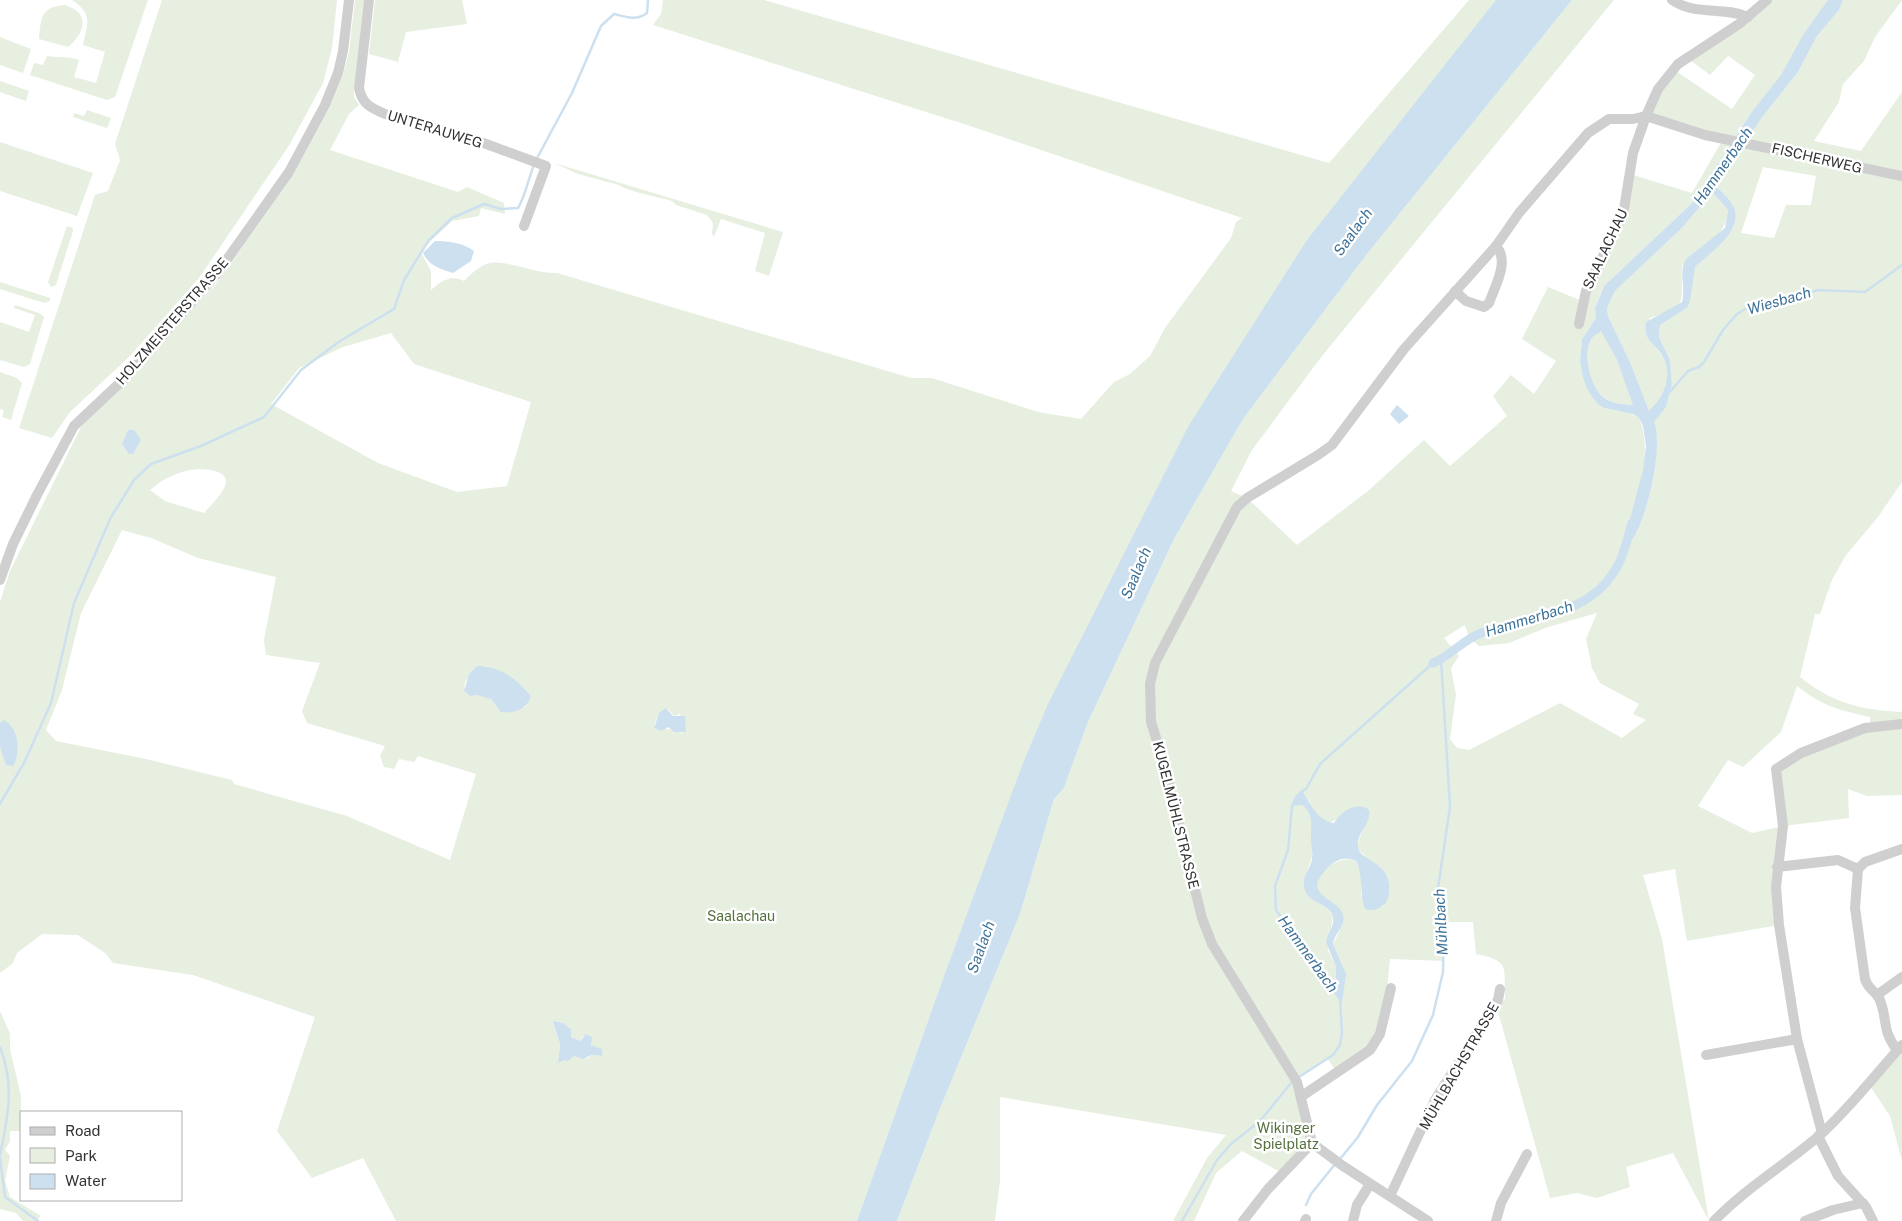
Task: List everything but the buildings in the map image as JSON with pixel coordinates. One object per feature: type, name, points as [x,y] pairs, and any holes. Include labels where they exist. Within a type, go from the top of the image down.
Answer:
[{"type":"street","name":"HOLZMEISTERSTRASSE","points":[[0,580],[13,544],[74,426],[125,378],[216,275],[289,172],[325,105],[338,74],[343,51],[348,0]]},
{"type":"street","name":"UNTERAUWEG","points":[[370,0],[359,88],[366,104],[385,114],[470,138],[546,166],[524,226]]},
{"type":"street","points":[[1672,0],[1691,8],[1736,11],[1748,17]]},
{"type":"street","name":"SAALACHAU","points":[[1579,324],[1586,291],[1626,206],[1633,153],[1658,89],[1678,64],[1748,17],[1767,0]]},
{"type":"street","points":[[1496,246],[1500,251],[1503,262],[1489,303],[1484,307],[1474,305],[1455,291],[1496,246],[1519,213],[1596,125],[1609,119],[1633,119],[1646,116]]},
{"type":"street","name":"FISCHERWEG","points":[[1646,116],[1689,131],[1902,176]]},
{"type":"street","name":"KUGELMÜHLSTRASSE","points":[[1312,1143],[1302,1096],[1291,1071],[1220,958],[1206,931],[1163,760],[1151,722],[1149,693],[1155,663],[1237,507],[1246,498],[1318,455],[1343,432],[1404,349],[1455,291]]},
{"type":"street","points":[[1873,1221],[1863,1203],[1838,1176],[1820,1135],[1797,1039],[1779,925],[1777,868],[1783,826],[1780,793],[1775,773],[1778,766],[1808,750],[1865,728],[1902,724]]},
{"type":"street","points":[[1714,1221],[1742,1194],[1820,1135],[1836,1120],[1900,1047],[1888,1037],[1876,995],[1866,983],[1855,908],[1858,868],[1864,862],[1902,849]]},
{"type":"street","points":[[1777,868],[1838,860],[1858,868]]},
{"type":"street","points":[[1876,995],[1902,977]]},
{"type":"street","points":[[1302,1096],[1370,1050],[1380,1034],[1391,988]]},
{"type":"street","name":"MÜHLBACHSTRASSE","points":[[1390,1196],[1435,1100],[1498,1000],[1500,989]]},
{"type":"street","points":[[1706,1055],[1797,1039]]},
{"type":"street","points":[[1243,1221],[1268,1189],[1312,1143],[1338,1163],[1428,1221]]},
{"type":"street","points":[[1496,1221],[1501,1203],[1528,1154]]},
{"type":"street","points":[[1353,1221],[1357,1205],[1370,1184]]},
{"type":"street","points":[[1805,1221],[1833,1210],[1863,1203]]},
{"type":"green space","points":[[72,0],[148,0],[115,97],[107,100],[30,75],[34,63],[43,65],[47,56],[70,58],[79,60],[74,77],[96,83],[105,52],[83,45],[87,19],[83,10]]},
{"type":"green space","points":[[162,0],[337,0],[332,48],[323,83],[290,144],[199,278],[130,356],[70,412],[52,438],[19,428],[95,195],[108,191],[120,160],[115,144]]},
{"type":"green space","name":"Saalachau","points":[[355,0],[364,0],[354,89],[354,97],[359,105],[349,114],[330,150],[458,192],[467,187],[504,203],[505,214],[481,208],[479,216],[452,221],[420,251],[431,271],[431,290],[450,278],[464,281],[479,268],[490,263],[505,263],[549,273],[557,273],[911,378],[932,378],[1038,412],[1081,419],[1114,382],[1130,374],[1150,356],[1165,328],[1231,238],[1236,222],[1242,218],[967,125],[653,25],[661,14],[663,0],[764,0],[1329,163],[1469,0],[1498,0],[1303,248],[982,875],[945,973],[857,1221],[396,1221],[363,1158],[312,1178],[277,1131],[315,1017],[193,975],[113,963],[105,953],[78,935],[42,934],[17,953],[13,963],[0,973],[0,602],[10,571],[82,425],[217,283],[293,175],[330,107],[343,75],[349,52]],"holes":[[[391,333],[414,364],[531,402],[507,486],[457,492],[378,463],[271,404],[299,368],[343,347]],[[199,469],[213,471],[222,474],[226,479],[226,484],[222,491],[204,513],[165,501],[150,490],[167,478],[185,471]],[[122,530],[151,538],[198,558],[276,577],[264,640],[266,655],[320,663],[302,711],[307,723],[385,746],[380,756],[384,767],[394,769],[399,759],[414,762],[418,756],[476,774],[450,860],[347,816],[234,784],[232,780],[146,759],[56,741],[46,730],[62,690],[81,613]],[[485,666],[511,677],[531,696],[525,707],[496,706],[491,699],[464,687],[466,680]],[[668,709],[674,716],[680,714],[684,724],[682,733],[654,725],[659,713]],[[555,1021],[563,1023],[571,1029],[571,1037],[580,1041],[583,1036],[600,1056],[592,1055],[588,1058],[574,1056],[558,1062],[560,1044],[553,1023]]]},
{"type":"green space","points":[[375,0],[462,0],[467,24],[406,32],[398,62],[369,54]]},
{"type":"green space","name":"Wikinger Spielplatz","points":[[1572,0],[1614,0],[1322,356],[1252,450],[1231,491],[1247,498],[1297,545],[1368,491],[1424,440],[1450,466],[1507,416],[1493,396],[1511,375],[1534,394],[1556,361],[1522,339],[1548,287],[1582,301],[1623,214],[1630,174],[1692,193],[1723,139],[1646,116],[1673,69],[1732,109],[1755,75],[1728,56],[1710,75],[1686,57],[1767,0],[1828,0],[1781,76],[1751,113],[1692,203],[1604,286],[1595,308],[1596,318],[1582,339],[1580,361],[1586,387],[1617,411],[1626,411],[1639,418],[1643,431],[1645,445],[1642,474],[1627,530],[1632,540],[1643,516],[1652,482],[1656,447],[1656,433],[1653,422],[1666,407],[1672,385],[1670,360],[1659,337],[1660,325],[1681,312],[1695,267],[1729,233],[1733,205],[1716,186],[1763,116],[1798,72],[1817,36],[1839,10],[1843,0],[1902,0],[1875,37],[1864,61],[1843,84],[1839,102],[1814,141],[1861,151],[1902,92],[1902,482],[1878,517],[1846,555],[1832,580],[1820,614],[1815,614],[1800,677],[1824,693],[1848,704],[1902,712],[1902,795],[1867,796],[1848,789],[1849,818],[1783,826],[1779,925],[1687,941],[1675,869],[1643,875],[1662,939],[1709,1221],[1673,1153],[1626,1167],[1630,1187],[1597,1198],[1577,1193],[1550,1198],[1497,1008],[1505,999],[1503,967],[1495,959],[1476,954],[1473,922],[1444,922],[1444,961],[1390,959],[1384,1021],[1380,1034],[1338,1074],[1328,1059],[1291,1083],[1300,1088],[1312,1143],[1282,1173],[1242,1151],[1216,1173],[1194,1221],[1173,1221],[1207,1158],[1226,1135],[1000,1097],[1000,1181],[995,1221],[897,1221],[939,1111],[1020,914],[1054,799],[1064,788],[1088,722],[1174,539],[1243,419],[1367,254]],"holes":[[[1763,167],[1816,176],[1811,205],[1786,205],[1774,238],[1741,233]],[[1597,613],[1586,639],[1592,668],[1600,683],[1639,704],[1633,714],[1646,720],[1622,738],[1560,703],[1469,750],[1457,748],[1450,739],[1456,695],[1451,668],[1459,656],[1444,638],[1465,625],[1469,637],[1479,646],[1509,643],[1548,627]],[[1797,686],[1823,703],[1870,717],[1870,727],[1776,769],[1783,826],[1752,833],[1698,806],[1728,760],[1743,767],[1781,732]],[[1308,799],[1319,816],[1330,823],[1360,806],[1369,810],[1357,848],[1366,857],[1388,899],[1383,906],[1376,909],[1361,896],[1362,876],[1355,860],[1349,859],[1336,862],[1330,866],[1318,881],[1317,888],[1329,909],[1309,897],[1305,889],[1307,871],[1312,857],[1313,825],[1307,807],[1302,805]],[[1333,917],[1340,930],[1333,944],[1342,973],[1342,1002],[1336,993],[1336,967],[1328,950]]]},
{"type":"green space","points":[[65,5],[79,13],[82,18],[81,30],[74,42],[68,47],[39,39],[44,14],[51,8]]},
{"type":"green space","points":[[0,37],[31,49],[23,73],[0,65]]},
{"type":"green space","points":[[0,81],[29,91],[26,101],[0,92]]},
{"type":"green space","points":[[87,110],[111,118],[107,128],[73,117],[74,113],[84,116]]},
{"type":"green space","points":[[0,142],[93,173],[77,216],[0,191]]},
{"type":"green space","points":[[554,163],[783,232],[769,276],[755,271],[765,233],[721,219],[714,237],[712,234],[713,223],[707,215],[676,205],[672,201],[635,192],[619,185],[578,174]]},
{"type":"green space","points":[[1712,192],[1728,210],[1726,221],[1717,236],[1682,266],[1682,295],[1678,305],[1650,318],[1645,327],[1648,338],[1665,360],[1668,376],[1663,392],[1649,412],[1630,362],[1608,316],[1607,308],[1615,291],[1683,227]]},
{"type":"green space","points":[[67,226],[73,228],[73,231],[56,285],[51,287],[48,282]]},
{"type":"green space","points":[[0,282],[50,298],[50,301],[44,303],[0,289]]},
{"type":"green space","points":[[15,305],[39,313],[44,317],[30,364],[24,367],[0,360],[0,322],[29,332],[35,315],[14,308]]},
{"type":"green space","points":[[1602,330],[1617,360],[1634,405],[1610,401],[1603,397],[1594,386],[1589,369],[1589,344],[1592,338]]},
{"type":"green space","points":[[0,372],[17,378],[22,383],[11,420],[2,417],[4,411],[0,409]]},
{"type":"green space","points":[[0,1011],[10,1034],[10,1049],[21,1096],[20,1131],[10,1131],[10,1141],[5,1150],[10,1156],[5,1181],[10,1197],[41,1216],[36,1221],[23,1221],[16,1213],[0,1209]]},
{"type":"green space","points":[[1902,1045],[1902,1161],[1890,1116],[1868,1083]]},
{"type":"water","name":"Saalach","points":[[1496,0],[1572,0],[1367,254],[1243,419],[1174,539],[1088,722],[1064,788],[1054,799],[1020,914],[939,1111],[897,1221],[857,1221],[945,973],[1023,763],[1048,704],[1189,425],[1307,240]]},
{"type":"water","points":[[1828,0],[1843,0],[1839,10],[1817,36],[1798,72],[1763,116],[1716,186],[1732,204],[1735,222],[1725,240],[1695,267],[1690,301],[1687,308],[1660,325],[1659,337],[1670,360],[1672,385],[1666,407],[1654,422],[1657,433],[1657,447],[1652,482],[1643,516],[1632,540],[1627,530],[1643,470],[1646,446],[1643,426],[1639,418],[1633,414],[1605,408],[1599,405],[1593,398],[1586,387],[1580,361],[1582,339],[1596,318],[1595,308],[1604,286],[1692,203],[1751,113],[1781,75],[1803,35]],"holes":[[[1712,192],[1728,210],[1725,228],[1686,259],[1682,275],[1682,302],[1646,322],[1647,337],[1662,355],[1667,370],[1666,385],[1663,392],[1649,411],[1630,362],[1608,316],[1607,308],[1615,291],[1683,227]],[[1601,331],[1617,360],[1633,405],[1617,403],[1606,399],[1598,392],[1594,385],[1589,369],[1588,351],[1592,338]]]},
{"type":"water","points":[[435,241],[456,243],[470,248],[474,251],[471,261],[453,273],[435,266],[428,261],[423,253]]},
{"type":"water","points":[[1397,405],[1409,416],[1399,424],[1390,414]]},
{"type":"water","points":[[128,430],[134,430],[141,440],[133,454],[129,454],[122,444]]},
{"type":"water","points":[[477,666],[493,668],[514,679],[531,696],[529,701],[523,708],[515,712],[501,712],[491,699],[477,695],[470,696],[464,691],[469,674]]},
{"type":"water","points":[[666,708],[673,716],[685,716],[686,732],[674,732],[668,727],[661,731],[654,728],[659,713]]},
{"type":"water","points":[[4,720],[16,735],[18,748],[16,761],[13,766],[6,765],[0,747],[0,723]]},
{"type":"water","points":[[1302,791],[1315,811],[1328,822],[1334,823],[1345,811],[1355,807],[1365,807],[1369,810],[1368,819],[1359,837],[1358,847],[1364,856],[1381,868],[1389,882],[1389,896],[1385,903],[1377,909],[1367,910],[1364,906],[1360,873],[1355,860],[1343,859],[1335,862],[1327,868],[1318,881],[1317,885],[1320,893],[1339,907],[1343,915],[1343,923],[1333,944],[1346,974],[1342,1003],[1336,993],[1336,967],[1326,942],[1333,924],[1333,917],[1327,908],[1307,894],[1304,888],[1304,880],[1312,857],[1311,821],[1306,808],[1302,805],[1292,806],[1297,794]]},
{"type":"water","points":[[553,1022],[563,1023],[571,1029],[571,1037],[580,1041],[586,1034],[592,1037],[591,1045],[602,1049],[602,1056],[592,1055],[583,1059],[574,1056],[568,1061],[564,1060],[558,1063],[560,1044]]},
{"type":"waterway","points":[[536,160],[572,93],[601,26],[614,14],[631,18],[647,13],[648,0]]},
{"type":"waterway","points":[[0,804],[25,761],[51,703],[74,603],[110,519],[134,480],[151,464],[201,446],[264,417],[301,370],[340,341],[394,309],[404,280],[429,240],[452,218],[484,204],[501,209],[518,208],[534,165]]},
{"type":"waterway","name":"Wiesbach","points":[[1669,393],[1688,371],[1699,367],[1704,362],[1723,330],[1737,314],[1745,309],[1785,301],[1818,290],[1865,292],[1902,265]]},
{"type":"waterway","name":"Hammerbach","points":[[1433,663],[1481,633],[1559,612],[1577,605],[1593,595],[1607,581],[1619,563],[1632,523]]},
{"type":"waterway","name":"Mühlbach","points":[[1340,1159],[1358,1137],[1377,1105],[1412,1061],[1433,1015],[1443,972],[1444,922],[1438,888],[1450,807],[1441,659]]},
{"type":"waterway","name":"Hammerbach","points":[[1301,792],[1306,789],[1320,764],[1433,663]]},
{"type":"waterway","name":"Hammerbach","points":[[1296,797],[1292,806],[1288,850],[1275,886],[1276,910],[1340,999],[1342,1033],[1340,1045],[1333,1055],[1299,1077]]},
{"type":"waterway","points":[[0,1047],[5,1061],[9,1088],[9,1101],[0,1155]]},
{"type":"waterway","points":[[1182,1221],[1217,1160],[1231,1144],[1260,1121],[1291,1083]]},
{"type":"waterway","points":[[0,1158],[5,1197],[38,1221]]},
{"type":"waterway","name":"Mühlbach","points":[[1306,1205],[1311,1194],[1336,1163]]}]
